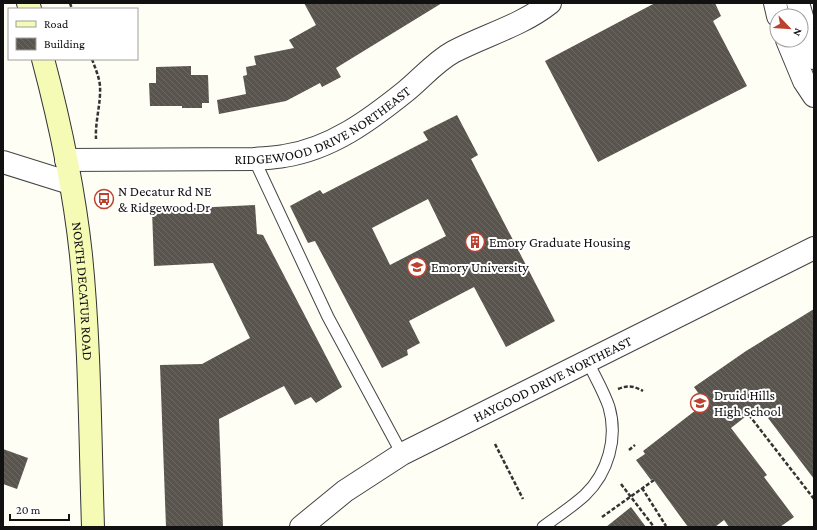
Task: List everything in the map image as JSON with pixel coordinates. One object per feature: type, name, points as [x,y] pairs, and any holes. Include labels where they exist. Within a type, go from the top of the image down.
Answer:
[{"type":"main road","name":"NORTH DECATUR ROAD","points":[[43,60],[66,160],[84,288],[93,527]]},
{"type":"street","name":"RIDGEWOOD DRIVE NORTHEAST","points":[[66,160],[254,159],[295,154],[335,140],[378,112],[408,89],[438,62],[453,52],[527,19],[550,3]]},
{"type":"street","points":[[798,3],[814,58]]},
{"type":"street","points":[[790,48],[804,81],[814,96]]},
{"type":"street","points":[[3,162],[70,183]]},
{"type":"street","name":"HAYGOOD DRIVE NORTHEAST","points":[[300,527],[345,491],[402,454],[814,248]]},
{"type":"lane","points":[[254,159],[328,317],[402,454]]},
{"type":"lane","points":[[543,527],[585,495],[602,472],[609,454],[612,424],[608,406],[588,362]]},
{"type":"path","points":[[92,60],[98,74],[100,87],[96,128],[97,142]]},
{"type":"path","points":[[618,389],[626,386],[632,386],[644,391]]},
{"type":"path","points":[[749,414],[814,500]]},
{"type":"path","points":[[495,444],[523,499]]},
{"type":"path","points":[[629,450],[635,445]]},
{"type":"path","points":[[602,517],[654,480]]},
{"type":"path","points":[[621,484],[654,527]]},
{"type":"path","points":[[642,488],[666,526]]},
{"type":"building","points":[[304,3],[442,3],[336,68],[341,77],[322,87],[320,83],[286,101],[219,114],[217,100],[246,94],[243,76],[247,75],[246,67],[256,65],[254,56],[294,48],[289,40],[316,25]]},
{"type":"building","points":[[655,3],[715,3],[721,16],[713,21],[747,86],[598,162],[545,61]]},
{"type":"building","points":[[191,66],[191,75],[208,75],[209,103],[202,103],[202,108],[182,108],[182,106],[150,106],[149,83],[156,83],[156,67]]},
{"type":"building","name":"Emory Graduate Housing","points":[[457,115],[478,155],[471,159],[555,321],[506,347],[474,287],[409,321],[420,343],[407,350],[408,355],[382,368],[315,241],[308,243],[290,206],[320,190],[323,194],[428,140],[423,132]],"holes":[[[428,199],[446,236],[390,265],[372,228]]]},
{"type":"building","points":[[255,205],[257,234],[263,235],[342,387],[316,403],[311,397],[295,405],[284,386],[219,419],[223,527],[166,527],[160,365],[202,364],[250,338],[213,263],[154,266],[152,210]]},
{"type":"building","points":[[814,309],[814,479],[759,406],[731,428],[767,475],[764,477],[794,517],[780,527],[729,527],[724,520],[715,527],[688,527],[653,479],[651,480],[636,460],[645,454],[643,451],[705,403],[694,387],[746,351]]},
{"type":"building","points":[[3,449],[28,458],[17,489],[3,484]]},
{"type":"building","points":[[631,507],[646,527],[606,527]]},
{"type":"place","name":"N Decatur Rd NE & Ridgewood Dr","points":[[104,199]]},
{"type":"place","name":"Emory Graduate Housing","points":[[475,242]]},
{"type":"place","name":"Emory University","points":[[417,267]]},
{"type":"place","name":"Druid Hills High School","points":[[700,403]]}]
